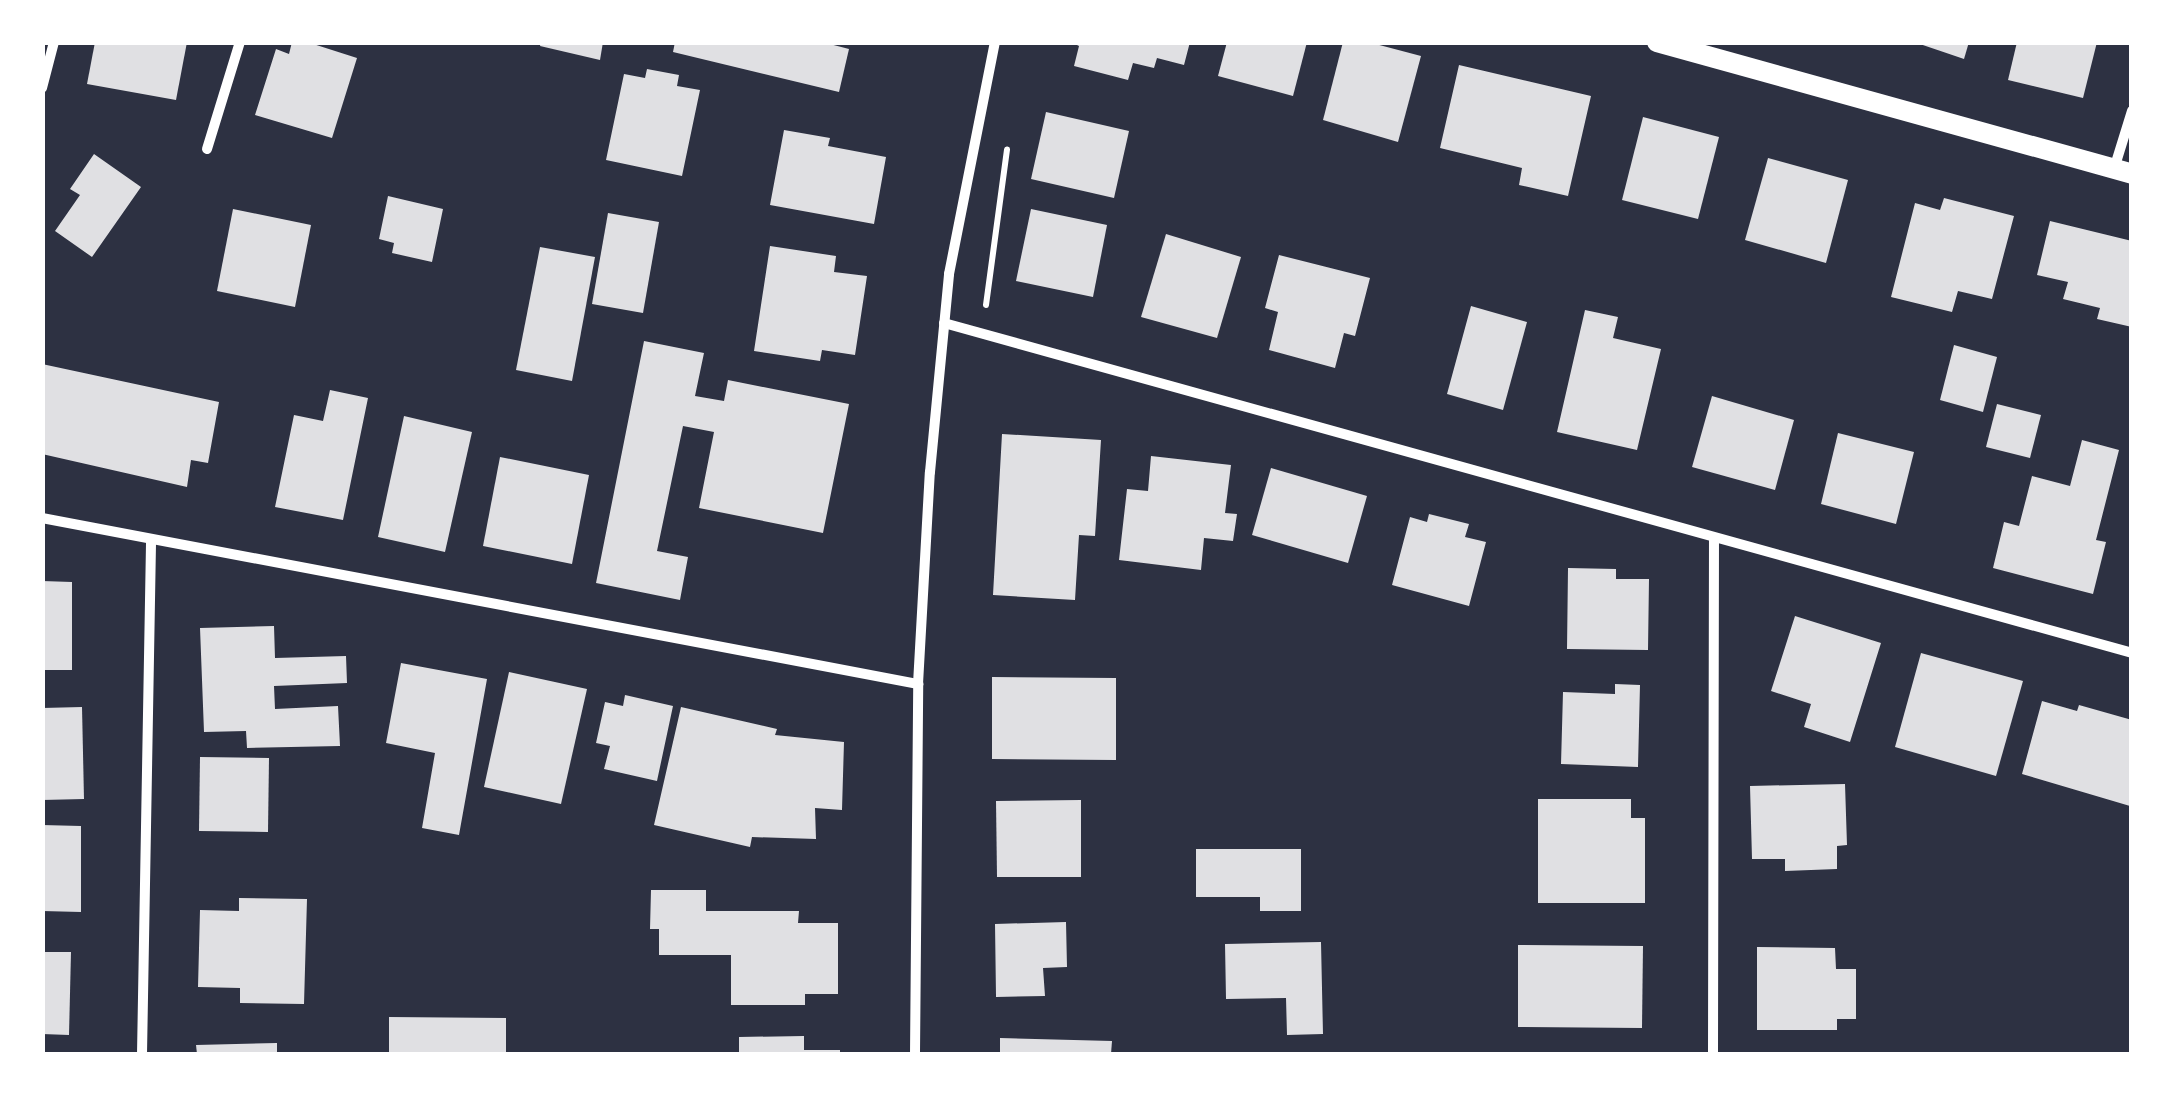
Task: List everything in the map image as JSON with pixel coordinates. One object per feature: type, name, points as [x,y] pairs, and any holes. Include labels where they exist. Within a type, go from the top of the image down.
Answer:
[{"type":"main road","points":[[1657,42],[2122,172]]},
{"type":"street","points":[[42,88],[54,42]]},
{"type":"street","points":[[208,149],[240,42]]},
{"type":"street","points":[[915,1054],[918,684],[944,323],[959,211],[995,42]]},
{"type":"street","points":[[2122,172],[2132,111]]},
{"type":"street","points":[[944,323],[2132,653]]},
{"type":"street","points":[[42,518],[918,684]]},
{"type":"street","points":[[1713,1054],[1714,538]]},
{"type":"street","points":[[142,1054],[151,541]]},
{"type":"path","points":[[981,333],[1009,134]]},
{"type":"building","points":[[95,42],[187,42],[176,100],[87,84]]},
{"type":"building","points":[[292,42],[307,42],[357,58],[332,138],[255,115],[276,49],[289,54]]},
{"type":"building","points":[[541,42],[603,42],[600,60],[540,46]]},
{"type":"building","points":[[675,42],[822,42],[849,49],[839,92],[673,52]]},
{"type":"building","points":[[1071,42],[1190,42],[1184,65],[1157,58],[1154,68],[1133,63],[1128,80],[1074,66],[1079,46]]},
{"type":"building","points":[[1227,42],[1307,42],[1293,96],[1218,76]]},
{"type":"building","points":[[1343,42],[1368,42],[1421,56],[1398,142],[1323,120]]},
{"type":"building","points":[[1914,42],[1969,42],[1964,59]]},
{"type":"building","points":[[2017,42],[2097,42],[2083,98],[2008,80]]},
{"type":"building","points":[[1459,65],[1591,96],[1568,196],[1519,185],[1522,168],[1440,148]]},
{"type":"building","points":[[647,69],[679,75],[677,86],[700,90],[682,176],[606,160],[624,74],[645,78]]},
{"type":"building","points":[[1046,112],[1129,131],[1114,198],[1031,179]]},
{"type":"building","points":[[1643,117],[1719,137],[1698,219],[1622,200]]},
{"type":"building","points":[[784,130],[830,138],[828,146],[886,157],[874,224],[770,205]]},
{"type":"building","points":[[94,154],[141,187],[92,257],[55,231],[80,195],[70,189]]},
{"type":"building","points":[[1768,158],[1848,180],[1826,263],[1745,240]]},
{"type":"building","points":[[388,196],[443,209],[432,262],[392,253],[394,243],[379,239]]},
{"type":"building","points":[[1944,198],[2014,216],[1992,299],[1958,291],[1952,312],[1891,297],[1915,203],[1940,210]]},
{"type":"building","points":[[233,209],[311,225],[295,307],[217,291]]},
{"type":"building","points":[[1031,209],[1107,225],[1093,297],[1016,281]]},
{"type":"building","points":[[608,213],[659,222],[643,313],[592,304]]},
{"type":"building","points":[[2050,221],[2132,241],[2132,327],[2097,319],[2100,308],[2063,299],[2068,282],[2037,275]]},
{"type":"building","points":[[1166,234],[1241,257],[1217,338],[1141,317]]},
{"type":"building","points":[[770,246],[836,256],[834,272],[867,276],[855,355],[822,350],[820,361],[754,351]]},
{"type":"building","points":[[540,247],[595,257],[572,381],[516,370]]},
{"type":"building","points":[[1279,255],[1370,278],[1355,336],[1344,333],[1335,368],[1269,350],[1278,312],[1265,308]]},
{"type":"building","points":[[1471,306],[1527,322],[1503,410],[1447,394]]},
{"type":"building","points":[[1585,310],[1618,317],[1613,338],[1661,349],[1637,450],[1557,432]]},
{"type":"building","points":[[644,341],[704,353],[695,396],[724,401],[728,380],[849,404],[823,533],[699,508],[714,432],[683,426],[657,551],[688,557],[680,600],[596,583]]},
{"type":"building","points":[[1954,345],[1997,357],[1983,412],[1940,400]]},
{"type":"building","points":[[42,364],[219,402],[208,463],[191,460],[187,487],[42,454]]},
{"type":"building","points":[[330,390],[368,398],[343,520],[275,507],[294,415],[323,421]]},
{"type":"building","points":[[1712,396],[1794,420],[1775,490],[1692,467]]},
{"type":"building","points":[[1997,404],[2041,415],[2030,458],[1986,447]]},
{"type":"building","points":[[404,416],[472,432],[445,552],[378,537]]},
{"type":"building","points":[[1838,433],[1914,452],[1896,524],[1821,504]]},
{"type":"building","points":[[1002,434],[1101,440],[1095,536],[1079,535],[1075,600],[993,595]]},
{"type":"building","points":[[2082,440],[2119,450],[2096,540],[2106,542],[2093,594],[1993,568],[2004,522],[2019,526],[2032,476],[2070,486]]},
{"type":"building","points":[[1151,456],[1231,465],[1225,513],[1237,514],[1233,541],[1204,538],[1201,570],[1119,560],[1127,489],[1148,491]]},
{"type":"building","points":[[500,457],[589,475],[572,564],[483,546]]},
{"type":"building","points":[[1271,468],[1367,496],[1348,563],[1252,535]]},
{"type":"building","points":[[1429,514],[1469,524],[1465,537],[1486,542],[1469,606],[1392,585],[1410,517],[1427,522]]},
{"type":"building","points":[[1568,568],[1616,569],[1616,579],[1649,579],[1648,650],[1567,649]]},
{"type":"building","points":[[42,581],[72,582],[72,670],[42,670]]},
{"type":"building","points":[[1795,616],[1881,643],[1850,742],[1804,727],[1811,704],[1771,691]]},
{"type":"building","points":[[274,626],[275,658],[346,656],[347,683],[274,686],[275,709],[338,706],[340,746],[247,748],[246,731],[204,732],[200,628]]},
{"type":"building","points":[[1921,653],[2023,681],[1996,776],[1895,747]]},
{"type":"building","points":[[401,663],[487,679],[459,835],[422,828],[435,753],[386,743]]},
{"type":"building","points":[[509,672],[587,689],[561,804],[484,787]]},
{"type":"building","points":[[992,677],[1116,678],[1116,760],[992,759]]},
{"type":"building","points":[[1615,684],[1640,685],[1638,767],[1561,764],[1563,692],[1615,694]]},
{"type":"building","points":[[625,695],[673,706],[657,781],[604,769],[610,746],[596,743],[605,702],[623,706]]},
{"type":"building","points":[[2042,701],[2077,711],[2079,705],[2132,720],[2130,806],[2022,774]]},
{"type":"building","points":[[82,707],[84,799],[42,800],[42,708]]},
{"type":"building","points":[[681,707],[777,729],[775,735],[844,742],[842,810],[815,808],[816,839],[752,837],[750,847],[654,825]]},
{"type":"building","points":[[200,757],[269,758],[268,832],[199,831]]},
{"type":"building","points":[[1845,784],[1847,845],[1837,846],[1837,869],[1785,871],[1785,859],[1752,859],[1750,786]]},
{"type":"building","points":[[1538,799],[1631,799],[1631,818],[1645,818],[1645,903],[1538,903]]},
{"type":"building","points":[[1081,800],[1081,877],[997,877],[996,801]]},
{"type":"building","points":[[42,825],[81,826],[81,912],[42,911]]},
{"type":"building","points":[[1196,849],[1301,849],[1301,911],[1260,911],[1260,897],[1196,897]]},
{"type":"building","points":[[651,890],[706,890],[706,911],[799,911],[798,923],[838,923],[838,994],[805,994],[805,1005],[731,1005],[731,955],[659,955],[659,929],[650,929]]},
{"type":"building","points":[[239,898],[307,899],[304,1004],[240,1003],[240,988],[198,987],[200,910],[239,911]]},
{"type":"building","points":[[1066,922],[1067,967],[1043,968],[1045,996],[996,997],[995,924]]},
{"type":"building","points":[[1321,942],[1323,1034],[1287,1035],[1286,998],[1226,999],[1225,944]]},
{"type":"building","points":[[1518,945],[1643,946],[1642,1028],[1518,1027]]},
{"type":"building","points":[[1757,947],[1835,948],[1836,969],[1856,969],[1856,1019],[1837,1019],[1837,1030],[1757,1030]]},
{"type":"building","points":[[42,952],[71,952],[69,1035],[42,1034]]},
{"type":"building","points":[[389,1017],[506,1018],[506,1054],[389,1054]]},
{"type":"building","points":[[804,1036],[804,1050],[840,1050],[840,1054],[739,1054],[739,1037]]},
{"type":"building","points":[[1000,1038],[1112,1041],[1111,1054],[1000,1054]]},
{"type":"building","points":[[277,1043],[277,1054],[197,1054],[196,1045]]}]
